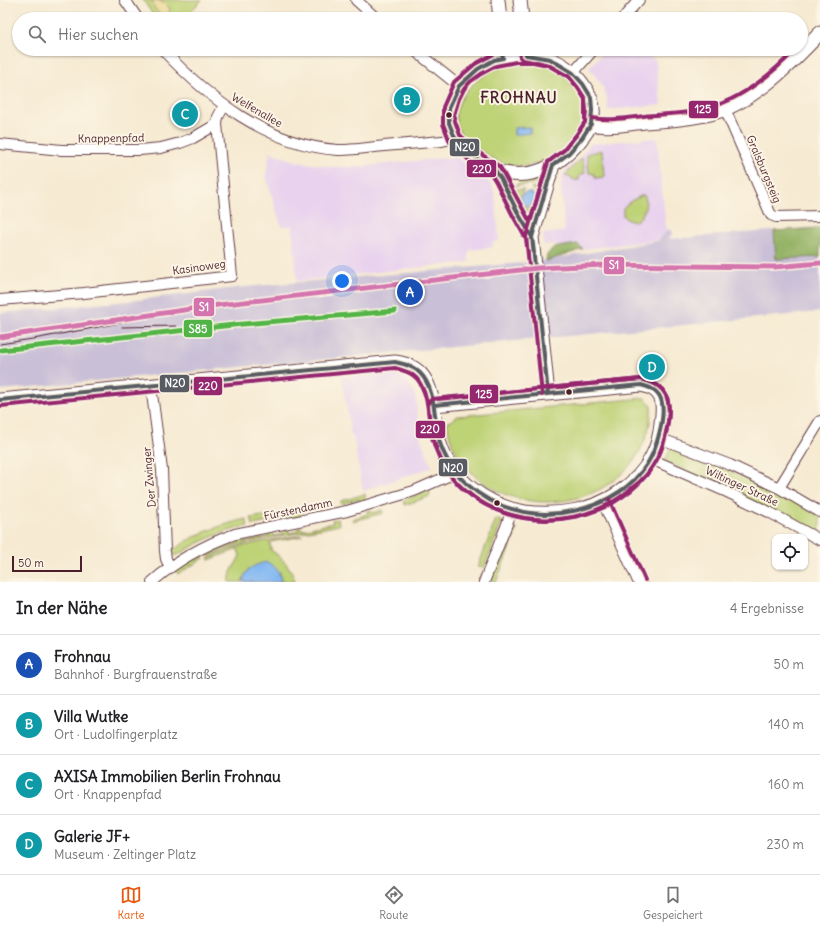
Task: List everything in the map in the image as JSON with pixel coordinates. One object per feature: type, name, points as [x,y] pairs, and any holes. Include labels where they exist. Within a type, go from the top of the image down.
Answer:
[{"type":"street","points":[[126,0],[134,12]]},
{"type":"street","points":[[356,0],[369,12]]},
{"type":"street","points":[[498,0],[499,12]]},
{"type":"street","points":[[520,0],[521,12]]},
{"type":"street","points":[[628,12],[639,0]]},
{"type":"street","points":[[808,45],[820,33]]},
{"type":"street","name":"Welfenallee","points":[[169,56],[190,78],[224,106],[271,133],[288,140],[309,146],[352,150],[442,141],[454,138]]},
{"type":"street","points":[[422,56],[459,86]]},
{"type":"street","points":[[499,56],[478,69],[459,86],[453,97],[448,115],[454,138],[477,159],[495,170],[512,174],[540,172],[553,166],[568,154],[591,124],[591,97],[583,84],[573,72],[550,59],[538,56]]},
{"type":"street","points":[[573,72],[588,56]]},
{"type":"street","points":[[591,124],[605,126],[671,120],[706,115],[725,109],[766,85],[798,56]]},
{"type":"street","name":"Kasinoweg","points":[[0,300],[92,292],[232,276],[217,124],[218,117],[224,106]]},
{"type":"street","name":"Gralsburgsteig","points":[[725,109],[771,215],[776,217],[820,216]]},
{"type":"street","name":"Knappenpfad","points":[[0,144],[62,150],[140,150],[161,148],[180,143],[193,138],[217,124]]},
{"type":"street","points":[[548,394],[532,237],[553,166]]},
{"type":"street","points":[[495,170],[507,189],[518,213],[532,237]]},
{"type":"street","points":[[0,400],[395,362],[411,365],[419,370],[430,390],[434,405],[435,423],[440,443],[455,473],[464,483],[488,500],[512,509],[533,513],[554,514],[579,509],[604,501],[631,483],[651,459],[659,438],[664,408],[662,401],[655,390],[648,386],[633,386],[434,405]]},
{"type":"street","name":"Der Zwinger","points":[[151,386],[162,470],[164,551],[170,566]]},
{"type":"street","points":[[779,488],[820,421]]},
{"type":"street","name":"Wiltinger Straße","points":[[659,438],[730,465],[779,488],[820,512]]},
{"type":"street","name":"Wiltinger Straße","points":[[651,459],[728,492],[820,540]]},
{"type":"street","name":"Fürstendamm","points":[[152,582],[170,566],[201,547],[230,536],[347,511],[414,491],[455,473]]},
{"type":"street","points":[[604,501],[640,582]]},
{"type":"street","points":[[484,582],[512,509]]},
{"type":"shaded area","points":[[600,56],[650,56],[656,61],[661,105],[608,110],[607,97],[602,85],[589,68]]},
{"type":"shaded area","points":[[657,138],[666,231],[659,240],[559,252],[557,244],[544,245],[543,234],[565,231],[561,187],[562,177],[565,171],[579,159],[590,144]]},
{"type":"shaded area","points":[[270,152],[297,162],[334,167],[356,167],[457,157],[484,177],[492,186],[495,194],[499,241],[492,242],[493,247],[470,250],[468,254],[469,262],[297,281],[292,226],[281,226],[266,176]]},
{"type":"shaded area","points":[[820,227],[820,312],[0,390],[0,313],[129,301],[244,287],[534,262],[658,241],[668,229],[673,232],[669,239]]},
{"type":"shaded area","points":[[391,373],[404,378],[413,389],[421,440],[432,467],[363,491],[353,435],[351,435],[342,377]]},
{"type":"green space","points":[[143,0],[202,0],[190,12],[151,12]]},
{"type":"green space","points":[[518,63],[535,63],[545,65],[561,73],[569,79],[580,93],[584,111],[583,120],[579,128],[561,149],[544,161],[528,166],[502,163],[480,151],[463,136],[458,128],[456,119],[460,101],[472,85],[487,73],[495,69]]},
{"type":"green space","points":[[602,150],[604,177],[596,178],[594,174],[589,173],[587,154]]},
{"type":"green space","points":[[582,158],[585,173],[579,176],[579,180],[575,180],[565,175]]},
{"type":"green space","points":[[535,180],[540,183],[515,186],[521,181]]},
{"type":"green space","points":[[541,187],[539,202],[536,209],[531,214],[527,213],[522,205],[530,208],[536,205],[538,200],[536,192],[531,188]]},
{"type":"green space","points":[[524,189],[520,198],[520,203],[515,190]]},
{"type":"green space","points":[[643,195],[645,196],[646,201],[641,217],[633,221],[628,220],[623,216],[623,208],[631,201]]},
{"type":"green space","points":[[820,228],[820,257],[776,259],[774,231]]},
{"type":"green space","points":[[577,244],[583,249],[546,261],[547,255],[553,248]]},
{"type":"green space","points":[[645,398],[651,405],[650,419],[643,445],[636,457],[619,476],[597,490],[573,499],[548,502],[522,499],[498,491],[476,477],[459,457],[454,449],[447,423],[458,416]]},
{"type":"green space","points":[[671,446],[782,494],[820,516],[820,535],[665,461]]},
{"type":"green space","points":[[429,490],[430,496],[405,505],[404,500]]},
{"type":"green space","points":[[365,494],[365,501],[360,502],[359,499],[341,504],[341,501]]},
{"type":"green space","points":[[301,510],[301,516],[273,521],[272,515]]},
{"type":"green space","points":[[371,510],[372,513],[382,510],[383,513],[353,521],[352,519],[368,514],[367,511]]},
{"type":"green space","points":[[269,515],[268,522],[253,525],[251,518]]},
{"type":"green space","points":[[246,519],[248,526],[213,536],[178,555],[170,553],[196,536],[226,524]]},
{"type":"green space","points":[[338,519],[339,525],[256,541],[208,556],[206,551],[212,548],[214,551],[239,542],[238,539],[242,538],[243,542],[269,536],[269,533],[273,532],[274,536],[283,534],[283,530],[288,529],[289,533],[298,531],[297,528],[301,527],[302,530],[333,523],[332,520]]},
{"type":"green space","points":[[496,519],[502,521],[484,568],[478,567]]},
{"type":"green space","points":[[511,528],[517,529],[496,582],[490,582]]},
{"type":"green space","points":[[302,535],[270,542],[271,550],[279,556],[292,572],[295,582],[281,582],[280,572],[243,578],[243,582],[229,582],[231,572],[240,556],[238,549],[209,560],[208,558],[242,546]]},
{"type":"green space","points":[[203,556],[204,558],[178,574],[175,570],[195,557],[196,560]]},
{"type":"sand","points":[[153,1],[160,1],[170,8],[169,12],[156,11]]},
{"type":"water","points":[[530,127],[530,133],[514,135],[514,128]]},
{"type":"water","points":[[525,192],[531,192],[535,196],[535,202],[531,206],[525,206],[521,202],[521,196]]},
{"type":"water","points":[[267,562],[277,570],[280,575],[281,582],[243,582],[248,570],[259,564]]},
{"type":"tram line","points":[[0,344],[218,305]]},
{"type":"tram line","points":[[122,327],[176,326]]},
{"type":"tram line","points":[[0,337],[48,331]]},
{"type":"transit line","name":"220","points":[[490,56],[475,64],[454,82],[443,107],[443,124],[450,142],[473,164],[491,174],[526,239],[528,254]]},
{"type":"transit line","name":"N20","points":[[503,56],[503,58],[494,60],[478,69],[459,86],[449,108],[449,123],[455,138],[477,159],[495,170],[501,179],[532,237],[534,253]]},
{"type":"transit line","name":"220","points":[[520,56],[523,60],[548,65],[569,77],[585,99],[586,110],[585,122],[577,134],[564,150],[548,162],[526,236],[542,395]]},
{"type":"transit line","name":"N20","points":[[532,56],[550,59],[573,73],[583,84],[591,97],[592,110],[591,124],[582,138],[568,154],[553,165],[532,237],[548,394]]},
{"type":"transit line","name":"125","points":[[592,118],[618,119],[682,113],[697,111],[718,105],[743,93],[755,85],[789,56]]},
{"type":"transit line","name":"125","points":[[516,62],[537,62],[548,65],[569,77],[585,99],[585,122],[564,150],[548,162],[530,222],[500,167],[481,154],[460,135],[454,115],[459,99],[464,89],[470,82],[496,66],[516,62]]},
{"type":"transit line","name":"S1","points":[[0,337],[218,305],[538,268],[605,265],[775,267],[820,263]]},
{"type":"transit line","name":"S85","points":[[1,350],[243,324],[395,311]]},
{"type":"transit line","name":"N20","points":[[0,400],[395,362],[414,369],[425,379],[433,400],[441,446],[456,473],[479,494],[493,502],[508,508],[536,514],[561,513],[586,508],[609,498],[631,483],[651,458],[660,430],[663,410],[659,395],[651,388],[641,385],[434,405]]},
{"type":"transit line","name":"220","points":[[1,406],[395,368],[403,370],[419,381],[426,397],[431,433],[436,449],[452,478],[464,489],[491,508],[507,514],[536,520],[562,519],[588,514],[611,504],[622,497],[643,480],[656,460],[664,440],[669,418],[669,407],[663,390],[656,384],[641,379],[438,399]]},
{"type":"transit line","name":"125","points":[[640,379],[432,399],[428,406],[437,451],[443,464],[460,486],[486,505],[504,513],[523,517],[543,519],[581,515],[600,508],[617,499],[633,487],[642,480],[654,465],[659,455],[667,428],[669,414],[668,400],[666,394],[657,385],[643,379]]},
{"type":"transit line","name":"125","points":[[609,499],[645,580]]},
{"type":"place","name":"Villa Wutke","points":[[407,100]]},
{"type":"place","name":"AXISA Immobilien Berlin Frohnau","points":[[185,114]]},
{"type":"place","name":"Frohnau","points":[[410,292]]},
{"type":"place","name":"Galerie JF+","points":[[652,367]]},
{"type":"district","name":"FROHNAU","points":[[519,98]]}]
